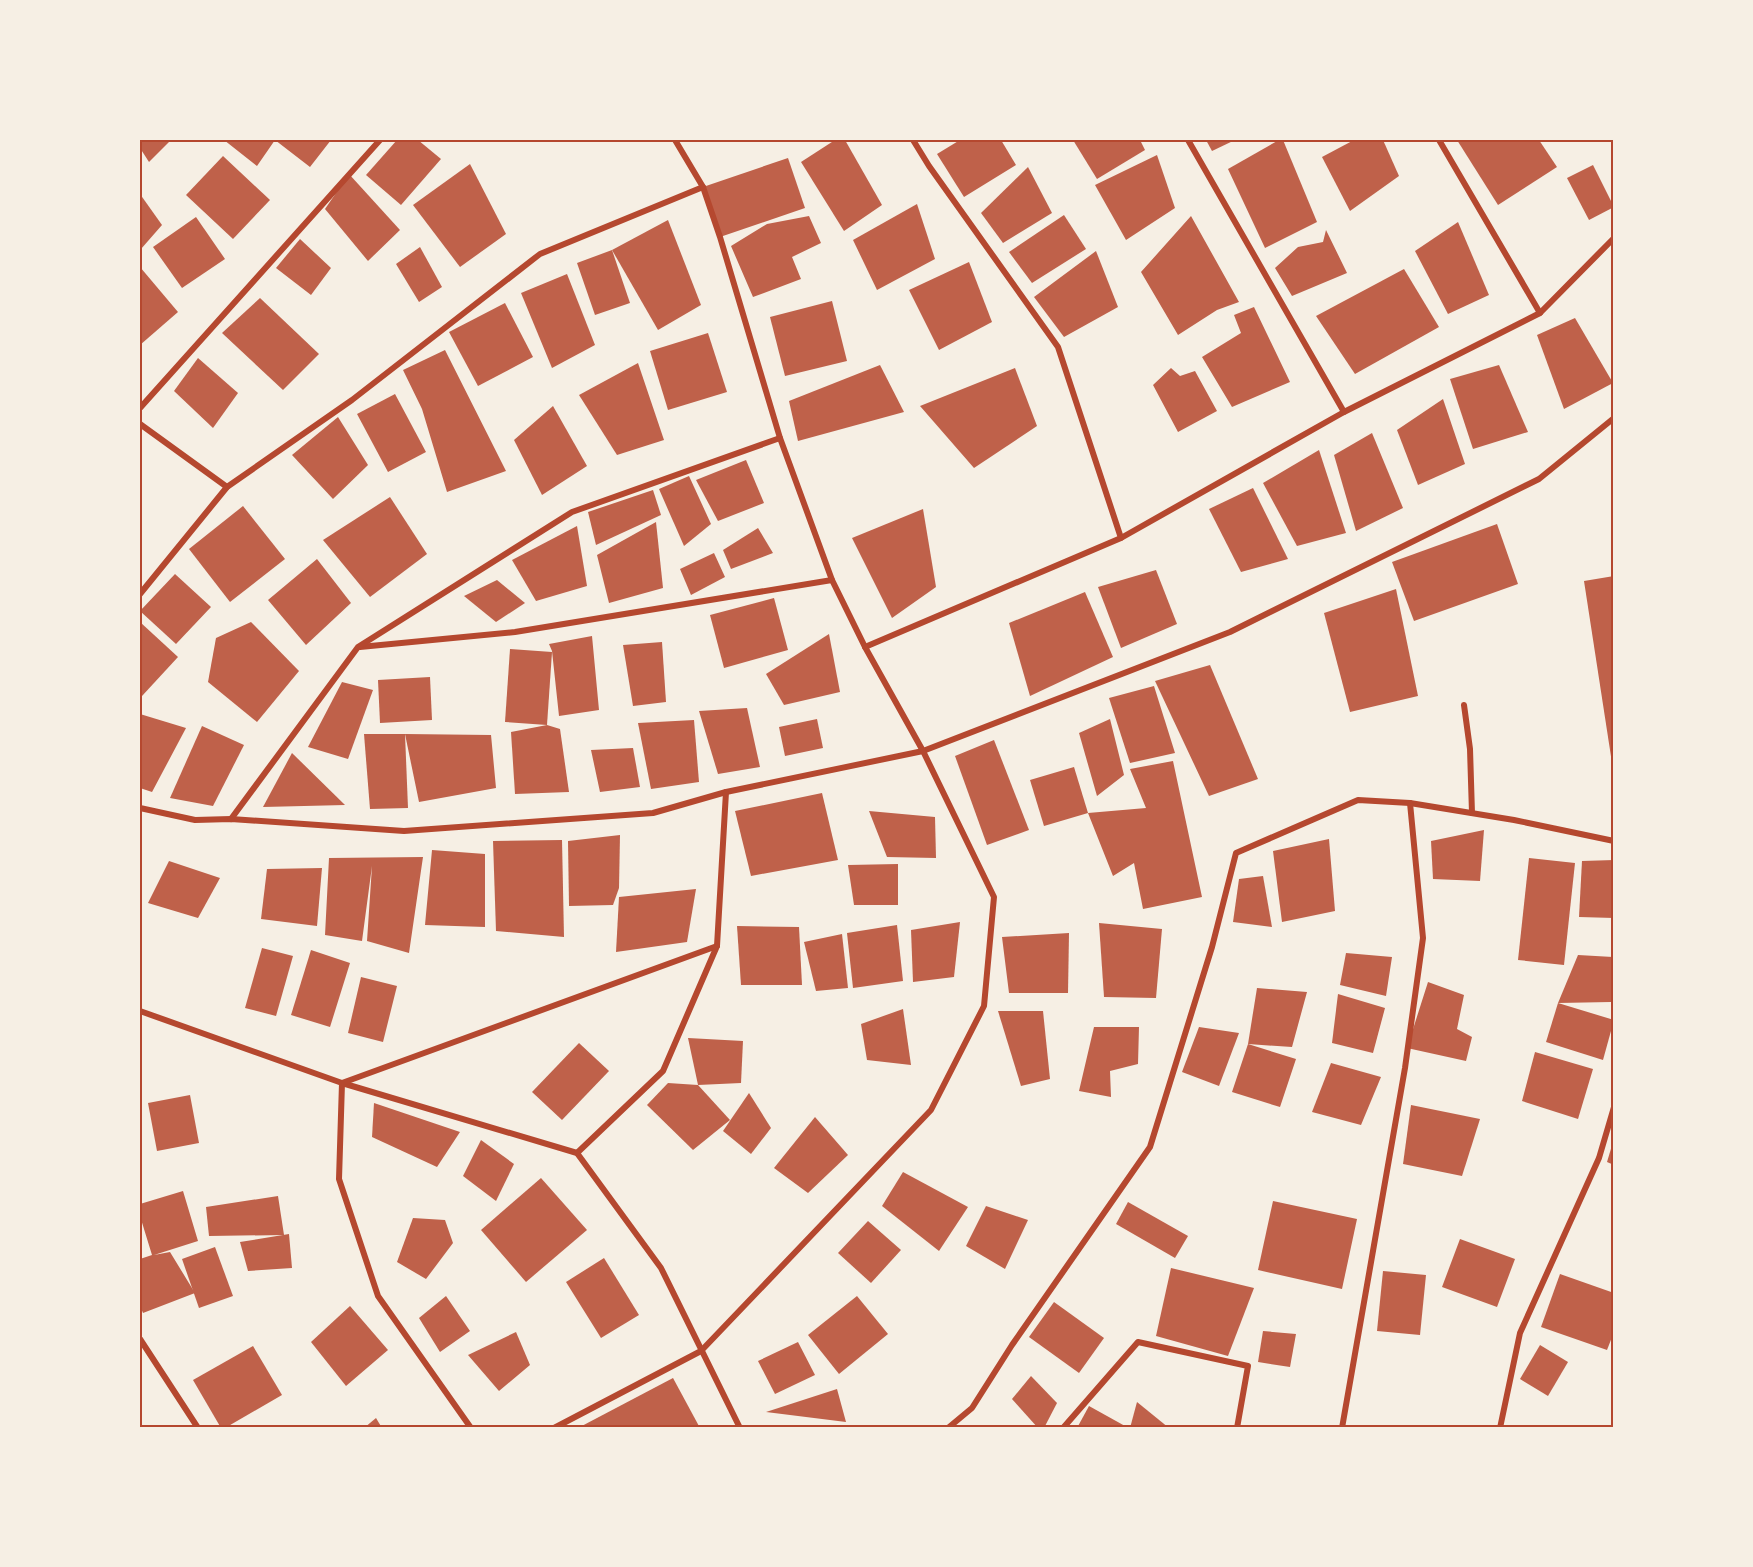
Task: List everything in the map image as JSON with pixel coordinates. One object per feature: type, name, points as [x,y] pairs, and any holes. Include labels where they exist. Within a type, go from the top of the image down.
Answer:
[{"type":"street","points":[[140,408],[380,140]]},
{"type":"street","points":[[554,1428],[701,1351],[931,1110],[984,1006],[993,897],[923,751],[864,647],[832,580],[780,438],[703,187],[675,140]]},
{"type":"street","points":[[913,140],[929,166],[1058,346],[1121,538]]},
{"type":"street","points":[[1188,140],[1344,412]]},
{"type":"street","points":[[1439,140],[1540,313]]},
{"type":"street","points":[[140,594],[227,487],[352,400],[540,254],[703,187]]},
{"type":"street","points":[[864,647],[1121,538],[1344,412],[1540,313],[1614,238]]},
{"type":"street","points":[[140,808],[195,820],[231,819],[404,831],[653,813],[726,792],[923,751],[1230,632],[1539,479],[1614,418]]},
{"type":"street","points":[[140,424],[227,487]]},
{"type":"street","points":[[231,819],[358,647],[572,512],[780,438]]},
{"type":"street","points":[[358,647],[515,632],[832,580]]},
{"type":"street","points":[[1464,705],[1470,749],[1472,813]]},
{"type":"street","points":[[577,1153],[663,1071],[717,946],[726,792]]},
{"type":"street","points":[[948,1428],[972,1408],[1012,1345],[1150,1147],[1212,947],[1236,853],[1358,800],[1410,803],[1614,841]]},
{"type":"street","points":[[1342,1428],[1405,1068],[1423,938],[1410,803]]},
{"type":"street","points":[[342,1083],[717,946]]},
{"type":"street","points":[[140,1011],[342,1083],[577,1153],[661,1268],[740,1428]]},
{"type":"street","points":[[342,1083],[339,1179],[378,1296],[471,1428]]},
{"type":"street","points":[[1500,1428],[1520,1333],[1599,1158],[1614,1107]]},
{"type":"street","points":[[140,1339],[198,1428]]},
{"type":"street","points":[[1063,1428],[1137,1342],[1248,1366],[1237,1428]]},
{"type":"building","points":[[140,140],[171,140],[149,162],[140,148]]},
{"type":"building","points":[[224,140],[275,140],[257,166]]},
{"type":"building","points":[[275,140],[331,140],[310,167]]},
{"type":"building","points":[[397,140],[418,140],[441,159],[401,205],[366,175]]},
{"type":"building","points":[[835,140],[845,140],[882,205],[844,231],[801,162]]},
{"type":"building","points":[[960,140],[1001,140],[1016,165],[964,197],[937,154]]},
{"type":"building","points":[[1073,140],[1140,140],[1145,150],[1097,179]]},
{"type":"building","points":[[1206,140],[1235,140],[1212,151]]},
{"type":"building","points":[[1279,140],[1283,140],[1317,222],[1265,248],[1228,169]]},
{"type":"building","points":[[1354,140],[1383,140],[1399,176],[1350,211],[1322,157]]},
{"type":"building","points":[[1457,140],[1539,140],[1557,167],[1498,205]]},
{"type":"building","points":[[1157,155],[1175,208],[1126,240],[1095,185]]},
{"type":"building","points":[[223,156],[270,200],[233,239],[186,195]]},
{"type":"building","points":[[788,158],[805,208],[720,237],[703,187]]},
{"type":"building","points":[[470,164],[506,234],[460,267],[413,205]]},
{"type":"building","points":[[1593,165],[1614,207],[1589,220],[1567,178]]},
{"type":"building","points":[[1028,167],[1052,213],[1003,243],[981,213]]},
{"type":"building","points":[[349,174],[400,230],[368,261],[325,209]]},
{"type":"building","points":[[140,194],[162,225],[141,249],[140,248]]},
{"type":"building","points":[[917,204],[935,259],[877,290],[853,240]]},
{"type":"building","points":[[1064,215],[1086,249],[1032,283],[1009,252]]},
{"type":"building","points":[[809,216],[821,243],[792,257],[801,279],[753,297],[731,246],[767,224]]},
{"type":"building","points":[[1191,216],[1239,302],[1217,310],[1178,335],[1141,272]]},
{"type":"building","points":[[196,217],[225,259],[182,288],[153,247]]},
{"type":"building","points":[[668,220],[701,305],[658,330],[612,250]]},
{"type":"building","points":[[1458,222],[1489,295],[1448,314],[1415,251]]},
{"type":"building","points":[[1326,230],[1347,273],[1292,296],[1275,268],[1298,247],[1323,242]]},
{"type":"building","points":[[300,239],[331,268],[311,295],[276,268]]},
{"type":"building","points":[[420,247],[442,287],[419,302],[396,264]]},
{"type":"building","points":[[612,250],[630,303],[595,315],[577,263]]},
{"type":"building","points":[[1096,251],[1118,307],[1064,337],[1034,297]]},
{"type":"building","points":[[969,262],[992,322],[939,350],[909,290]]},
{"type":"building","points":[[140,267],[178,312],[140,345]]},
{"type":"building","points":[[1404,269],[1439,327],[1355,374],[1316,316]]},
{"type":"building","points":[[567,274],[595,345],[552,368],[521,293]]},
{"type":"building","points":[[260,298],[319,354],[283,390],[222,333]]},
{"type":"building","points":[[832,301],[847,361],[785,376],[770,317]]},
{"type":"building","points":[[505,303],[533,357],[478,386],[449,332]]},
{"type":"building","points":[[1254,307],[1290,382],[1232,407],[1202,357],[1241,333],[1234,315]]},
{"type":"building","points":[[1575,318],[1613,383],[1564,409],[1537,335]]},
{"type":"building","points":[[708,333],[727,392],[668,410],[650,351]]},
{"type":"building","points":[[445,350],[506,471],[447,492],[422,409],[403,370]]},
{"type":"building","points":[[198,358],[238,393],[213,428],[174,391]]},
{"type":"building","points":[[638,363],[664,440],[617,455],[579,395]]},
{"type":"building","points":[[880,365],[904,412],[798,441],[789,401]]},
{"type":"building","points":[[1499,365],[1528,432],[1473,449],[1450,379]]},
{"type":"building","points":[[1015,368],[1037,426],[974,468],[920,406]]},
{"type":"building","points":[[1171,368],[1180,376],[1195,371],[1217,411],[1178,432],[1153,385]]},
{"type":"building","points":[[395,394],[426,452],[388,472],[357,414]]},
{"type":"building","points":[[1443,399],[1465,464],[1418,485],[1397,430]]},
{"type":"building","points":[[553,406],[587,466],[542,495],[514,440]]},
{"type":"building","points":[[338,417],[368,465],[333,499],[292,455]]},
{"type":"building","points":[[1372,433],[1403,508],[1356,531],[1334,455]]},
{"type":"building","points":[[1319,450],[1346,533],[1297,546],[1263,483]]},
{"type":"building","points":[[746,460],[764,503],[718,521],[696,480]]},
{"type":"building","points":[[689,476],[711,524],[684,546],[659,489]]},
{"type":"building","points":[[1253,488],[1288,559],[1241,572],[1209,509]]},
{"type":"building","points":[[653,490],[661,515],[596,545],[588,512]]},
{"type":"building","points":[[390,497],[427,554],[370,597],[323,540]]},
{"type":"building","points":[[243,506],[285,559],[230,602],[189,549]]},
{"type":"building","points":[[923,509],[936,587],[892,618],[852,538]]},
{"type":"building","points":[[656,522],[663,588],[609,603],[597,555]]},
{"type":"building","points":[[1497,524],[1518,584],[1414,621],[1392,562]]},
{"type":"building","points":[[577,526],[587,586],[536,601],[512,560]]},
{"type":"building","points":[[758,528],[773,553],[731,569],[723,550]]},
{"type":"building","points":[[714,553],[725,577],[691,595],[680,569]]},
{"type":"building","points":[[317,559],[351,603],[306,645],[268,600]]},
{"type":"building","points":[[1156,570],[1177,624],[1121,648],[1098,587]]},
{"type":"building","points":[[175,574],[211,607],[176,644],[140,611]]},
{"type":"building","points":[[1614,576],[1614,763],[1612,763],[1584,581]]},
{"type":"building","points":[[497,580],[525,603],[496,622],[464,596]]},
{"type":"building","points":[[1396,589],[1418,696],[1350,712],[1324,613]]},
{"type":"building","points":[[1085,592],[1113,657],[1030,696],[1009,623]]},
{"type":"building","points":[[774,598],[788,650],[724,668],[710,615]]},
{"type":"building","points":[[140,622],[178,657],[142,696],[140,693]]},
{"type":"building","points":[[251,622],[299,671],[257,722],[208,682],[216,638]]},
{"type":"building","points":[[829,634],[840,692],[784,705],[766,674]]},
{"type":"building","points":[[592,636],[599,710],[559,716],[552,651],[549,644]]},
{"type":"building","points":[[662,642],[666,702],[633,706],[623,645]]},
{"type":"building","points":[[510,649],[552,652],[547,725],[505,722]]},
{"type":"building","points":[[1210,665],[1258,779],[1209,796],[1155,681]]},
{"type":"building","points":[[430,677],[432,720],[380,723],[378,680]]},
{"type":"building","points":[[342,682],[373,690],[348,759],[308,747]]},
{"type":"building","points":[[1154,686],[1175,753],[1130,763],[1109,698]]},
{"type":"building","points":[[747,708],[760,767],[718,774],[699,711]]},
{"type":"building","points":[[140,714],[186,728],[152,792],[140,788]]},
{"type":"building","points":[[817,719],[823,748],[785,756],[779,727]]},
{"type":"building","points":[[1110,719],[1124,775],[1097,796],[1079,733]]},
{"type":"building","points":[[694,720],[699,782],[651,789],[638,723]]},
{"type":"building","points":[[547,725],[560,729],[569,792],[515,794],[511,732]]},
{"type":"building","points":[[202,726],[244,745],[213,806],[170,798]]},
{"type":"building","points":[[364,734],[405,734],[408,808],[370,809]]},
{"type":"building","points":[[405,734],[491,735],[496,788],[419,802]]},
{"type":"building","points":[[994,740],[1029,830],[987,845],[955,756]]},
{"type":"building","points":[[633,748],[640,787],[600,792],[591,750]]},
{"type":"building","points":[[292,753],[345,805],[263,807]]},
{"type":"building","points":[[1173,761],[1202,897],[1143,909],[1134,863],[1113,876],[1088,813],[1146,808],[1130,769]]},
{"type":"building","points":[[1074,767],[1088,813],[1044,826],[1030,780]]},
{"type":"building","points":[[822,793],[838,860],[751,876],[735,811]]},
{"type":"building","points":[[869,811],[935,817],[936,858],[887,857]]},
{"type":"building","points":[[1484,830],[1480,881],[1433,879],[1431,841]]},
{"type":"building","points":[[620,835],[619,888],[613,905],[569,906],[568,841]]},
{"type":"building","points":[[1329,839],[1335,911],[1282,922],[1273,851]]},
{"type":"building","points":[[562,840],[564,937],[496,931],[493,841]]},
{"type":"building","points":[[432,850],[485,854],[485,927],[425,925]]},
{"type":"building","points":[[423,857],[409,953],[367,941],[372,866],[362,941],[325,935],[329,858]]},
{"type":"building","points":[[1529,858],[1575,863],[1564,965],[1518,960]]},
{"type":"building","points":[[1614,860],[1614,918],[1579,917],[1582,861]]},
{"type":"building","points":[[169,861],[220,878],[198,918],[148,903]]},
{"type":"building","points":[[898,864],[898,905],[854,905],[848,865]]},
{"type":"building","points":[[322,868],[317,926],[261,919],[267,869]]},
{"type":"building","points":[[1263,876],[1272,927],[1233,922],[1239,879]]},
{"type":"building","points":[[696,889],[687,942],[616,952],[619,897]]},
{"type":"building","points":[[960,922],[954,977],[913,982],[911,930]]},
{"type":"building","points":[[1099,923],[1162,929],[1156,998],[1104,997]]},
{"type":"building","points":[[897,925],[903,981],[853,988],[847,933]]},
{"type":"building","points":[[737,926],[799,927],[802,985],[741,985]]},
{"type":"building","points":[[1069,933],[1068,993],[1009,993],[1002,937]]},
{"type":"building","points":[[842,934],[848,988],[816,991],[804,942]]},
{"type":"building","points":[[262,948],[293,956],[276,1016],[245,1008]]},
{"type":"building","points":[[311,950],[350,963],[330,1027],[291,1015]]},
{"type":"building","points":[[1346,953],[1392,957],[1386,996],[1340,985]]},
{"type":"building","points":[[1578,955],[1613,957],[1611,1002],[1558,1003]]},
{"type":"building","points":[[361,977],[397,986],[383,1042],[348,1033]]},
{"type":"building","points":[[1428,982],[1464,995],[1457,1029],[1472,1037],[1466,1061],[1407,1048]]},
{"type":"building","points":[[1257,988],[1307,992],[1292,1047],[1248,1044]]},
{"type":"building","points":[[1338,994],[1385,1008],[1373,1053],[1332,1043]]},
{"type":"building","points":[[1558,1003],[1614,1020],[1603,1060],[1546,1042]]},
{"type":"building","points":[[903,1009],[911,1065],[867,1060],[861,1024]]},
{"type":"building","points":[[998,1011],[1043,1011],[1050,1079],[1021,1086]]},
{"type":"building","points":[[1094,1027],[1139,1027],[1138,1064],[1110,1071],[1111,1097],[1079,1091]]},
{"type":"building","points":[[1199,1027],[1239,1033],[1219,1086],[1182,1072]]},
{"type":"building","points":[[688,1038],[743,1041],[741,1083],[698,1085]]},
{"type":"building","points":[[579,1043],[609,1071],[562,1120],[532,1092]]},
{"type":"building","points":[[1248,1044],[1296,1059],[1280,1107],[1232,1092]]},
{"type":"building","points":[[1535,1052],[1593,1069],[1578,1119],[1522,1101]]},
{"type":"building","points":[[1331,1063],[1381,1077],[1361,1125],[1312,1112]]},
{"type":"building","points":[[668,1083],[698,1085],[730,1120],[693,1150],[647,1105]]},
{"type":"building","points":[[749,1093],[771,1128],[751,1154],[723,1131]]},
{"type":"building","points":[[190,1095],[199,1143],[157,1151],[148,1103]]},
{"type":"building","points":[[374,1103],[460,1132],[437,1167],[372,1137]]},
{"type":"building","points":[[1411,1105],[1480,1119],[1462,1176],[1403,1164]]},
{"type":"building","points":[[815,1117],[848,1155],[808,1193],[774,1168]]},
{"type":"building","points":[[481,1140],[514,1164],[496,1201],[463,1176]]},
{"type":"building","points":[[1614,1143],[1614,1165],[1607,1162]]},
{"type":"building","points":[[903,1172],[968,1207],[939,1251],[882,1206]]},
{"type":"building","points":[[541,1178],[587,1230],[526,1282],[481,1230]]},
{"type":"building","points":[[183,1191],[198,1241],[154,1255],[170,1252],[195,1293],[143,1313],[140,1306],[140,1259],[152,1255],[140,1216],[140,1204]]},
{"type":"building","points":[[278,1196],[284,1235],[209,1236],[206,1207]]},
{"type":"building","points":[[1273,1201],[1357,1219],[1342,1289],[1258,1270]]},
{"type":"building","points":[[1128,1202],[1188,1236],[1175,1258],[1116,1224]]},
{"type":"building","points":[[986,1206],[1028,1220],[1005,1269],[966,1246]]},
{"type":"building","points":[[413,1218],[445,1220],[453,1243],[426,1279],[397,1262]]},
{"type":"building","points":[[868,1221],[901,1250],[871,1283],[838,1253]]},
{"type":"building","points":[[289,1234],[292,1268],[248,1271],[240,1242]]},
{"type":"building","points":[[1460,1239],[1515,1259],[1497,1307],[1442,1287]]},
{"type":"building","points":[[215,1247],[233,1296],[199,1308],[182,1259]]},
{"type":"building","points":[[604,1258],[639,1315],[601,1338],[566,1282]]},
{"type":"building","points":[[1171,1268],[1254,1288],[1228,1356],[1156,1336]]},
{"type":"building","points":[[1383,1271],[1426,1275],[1420,1335],[1377,1331]]},
{"type":"building","points":[[1560,1274],[1614,1293],[1614,1332],[1607,1350],[1541,1327]]},
{"type":"building","points":[[446,1296],[470,1331],[440,1352],[419,1318]]},
{"type":"building","points":[[857,1296],[888,1334],[839,1374],[808,1335]]},
{"type":"building","points":[[1054,1302],[1104,1338],[1079,1373],[1029,1337]]},
{"type":"building","points":[[350,1306],[388,1350],[346,1386],[311,1342]]},
{"type":"building","points":[[1263,1331],[1296,1334],[1290,1367],[1258,1362]]},
{"type":"building","points":[[516,1332],[530,1365],[499,1391],[468,1355]]},
{"type":"building","points":[[798,1342],[815,1375],[775,1394],[758,1361]]},
{"type":"building","points":[[1540,1345],[1568,1362],[1548,1396],[1520,1379]]},
{"type":"building","points":[[253,1346],[282,1395],[225,1428],[221,1428],[193,1380]]},
{"type":"building","points":[[1031,1376],[1057,1403],[1044,1428],[1038,1428],[1012,1399]]},
{"type":"building","points":[[673,1378],[700,1428],[578,1428]]},
{"type":"building","points":[[837,1389],[846,1422],[766,1412]]},
{"type":"building","points":[[1137,1402],[1169,1428],[1130,1428]]},
{"type":"building","points":[[1089,1406],[1125,1426],[1124,1428],[1077,1428]]},
{"type":"building","points":[[376,1418],[382,1428],[364,1428]]}]
